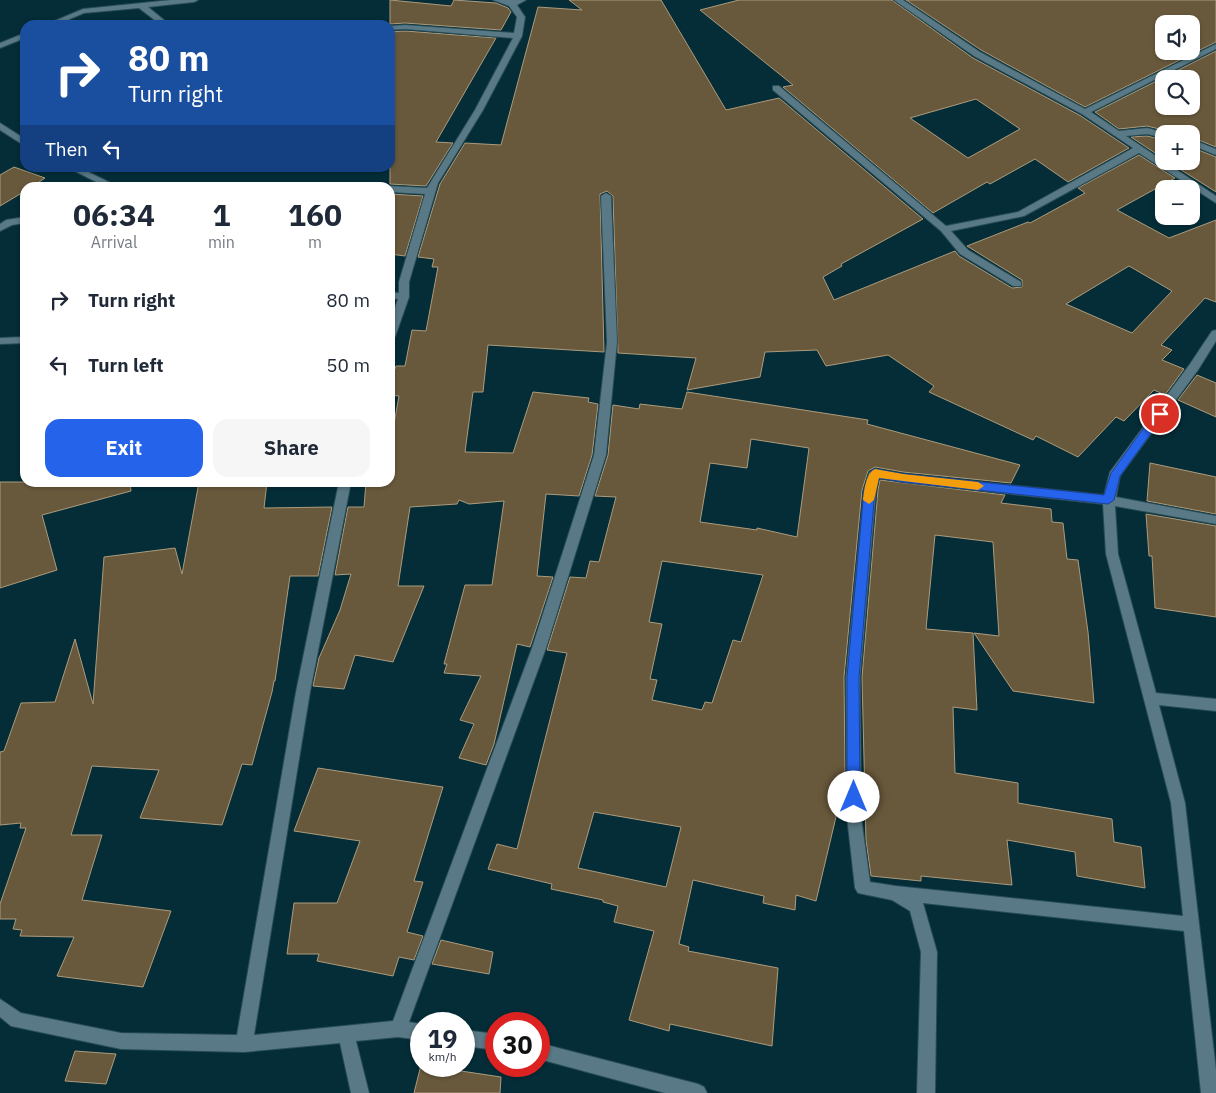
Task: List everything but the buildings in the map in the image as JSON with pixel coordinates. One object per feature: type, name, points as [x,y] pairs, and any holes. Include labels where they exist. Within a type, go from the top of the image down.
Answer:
[{"type":"street","points":[[105,0],[114,6]]},
{"type":"street","points":[[61,20],[84,10],[194,0]]},
{"type":"street","points":[[497,0],[512,4],[522,0]]},
{"type":"street","points":[[898,0],[977,54],[1084,112],[1216,200]]},
{"type":"street","points":[[139,4],[160,20]]},
{"type":"street","points":[[395,323],[404,297],[404,282],[432,182],[479,110],[518,36],[521,17],[512,4]]},
{"type":"street","points":[[395,28],[518,36]]},
{"type":"street","points":[[0,46],[20,37]]},
{"type":"street","points":[[1084,112],[1216,46]]},
{"type":"street","points":[[776,88],[944,229],[964,252],[1017,284]]},
{"type":"street","points":[[0,126],[20,140]]},
{"type":"street","points":[[1118,134],[1147,131],[1155,133]]},
{"type":"street","points":[[1200,146],[1216,152]]},
{"type":"street","points":[[944,229],[1021,214],[1139,149]]},
{"type":"street","points":[[83,172],[104,182]]},
{"type":"street","points":[[395,189],[430,191]]},
{"type":"street","points":[[398,1029],[539,648],[600,455],[612,342],[606,196]]},
{"type":"street","points":[[0,228],[9,222],[20,221]]},
{"type":"street","points":[[395,296],[404,297]]},
{"type":"street","points":[[1210,1093],[1178,803],[1112,554],[1108,500],[1114,475],[1194,367],[1216,333]]},
{"type":"street","points":[[0,341],[20,340]]},
{"type":"street","points":[[1191,924],[895,893],[864,888],[854,816],[853,677],[870,490],[875,473],[913,479],[1108,500],[1216,520]]},
{"type":"street","points":[[244,1044],[291,759],[325,576],[344,487]]},
{"type":"street","points":[[1150,698],[1216,705]]},
{"type":"street","points":[[895,893],[917,907],[929,952],[926,1093]]},
{"type":"street","points":[[0,1007],[18,1020],[121,1041],[244,1044],[346,1033],[398,1029],[410,1031]]},
{"type":"street","points":[[346,1033],[360,1093]]},
{"type":"street","points":[[550,1054],[698,1093]]},
{"type":"slow traffic","points":[[869,500],[875,473],[978,486]]},
{"type":"route","points":[[854,797],[853,677],[870,490],[875,473],[903,478],[1108,500],[1114,475],[1160,414]]}]
